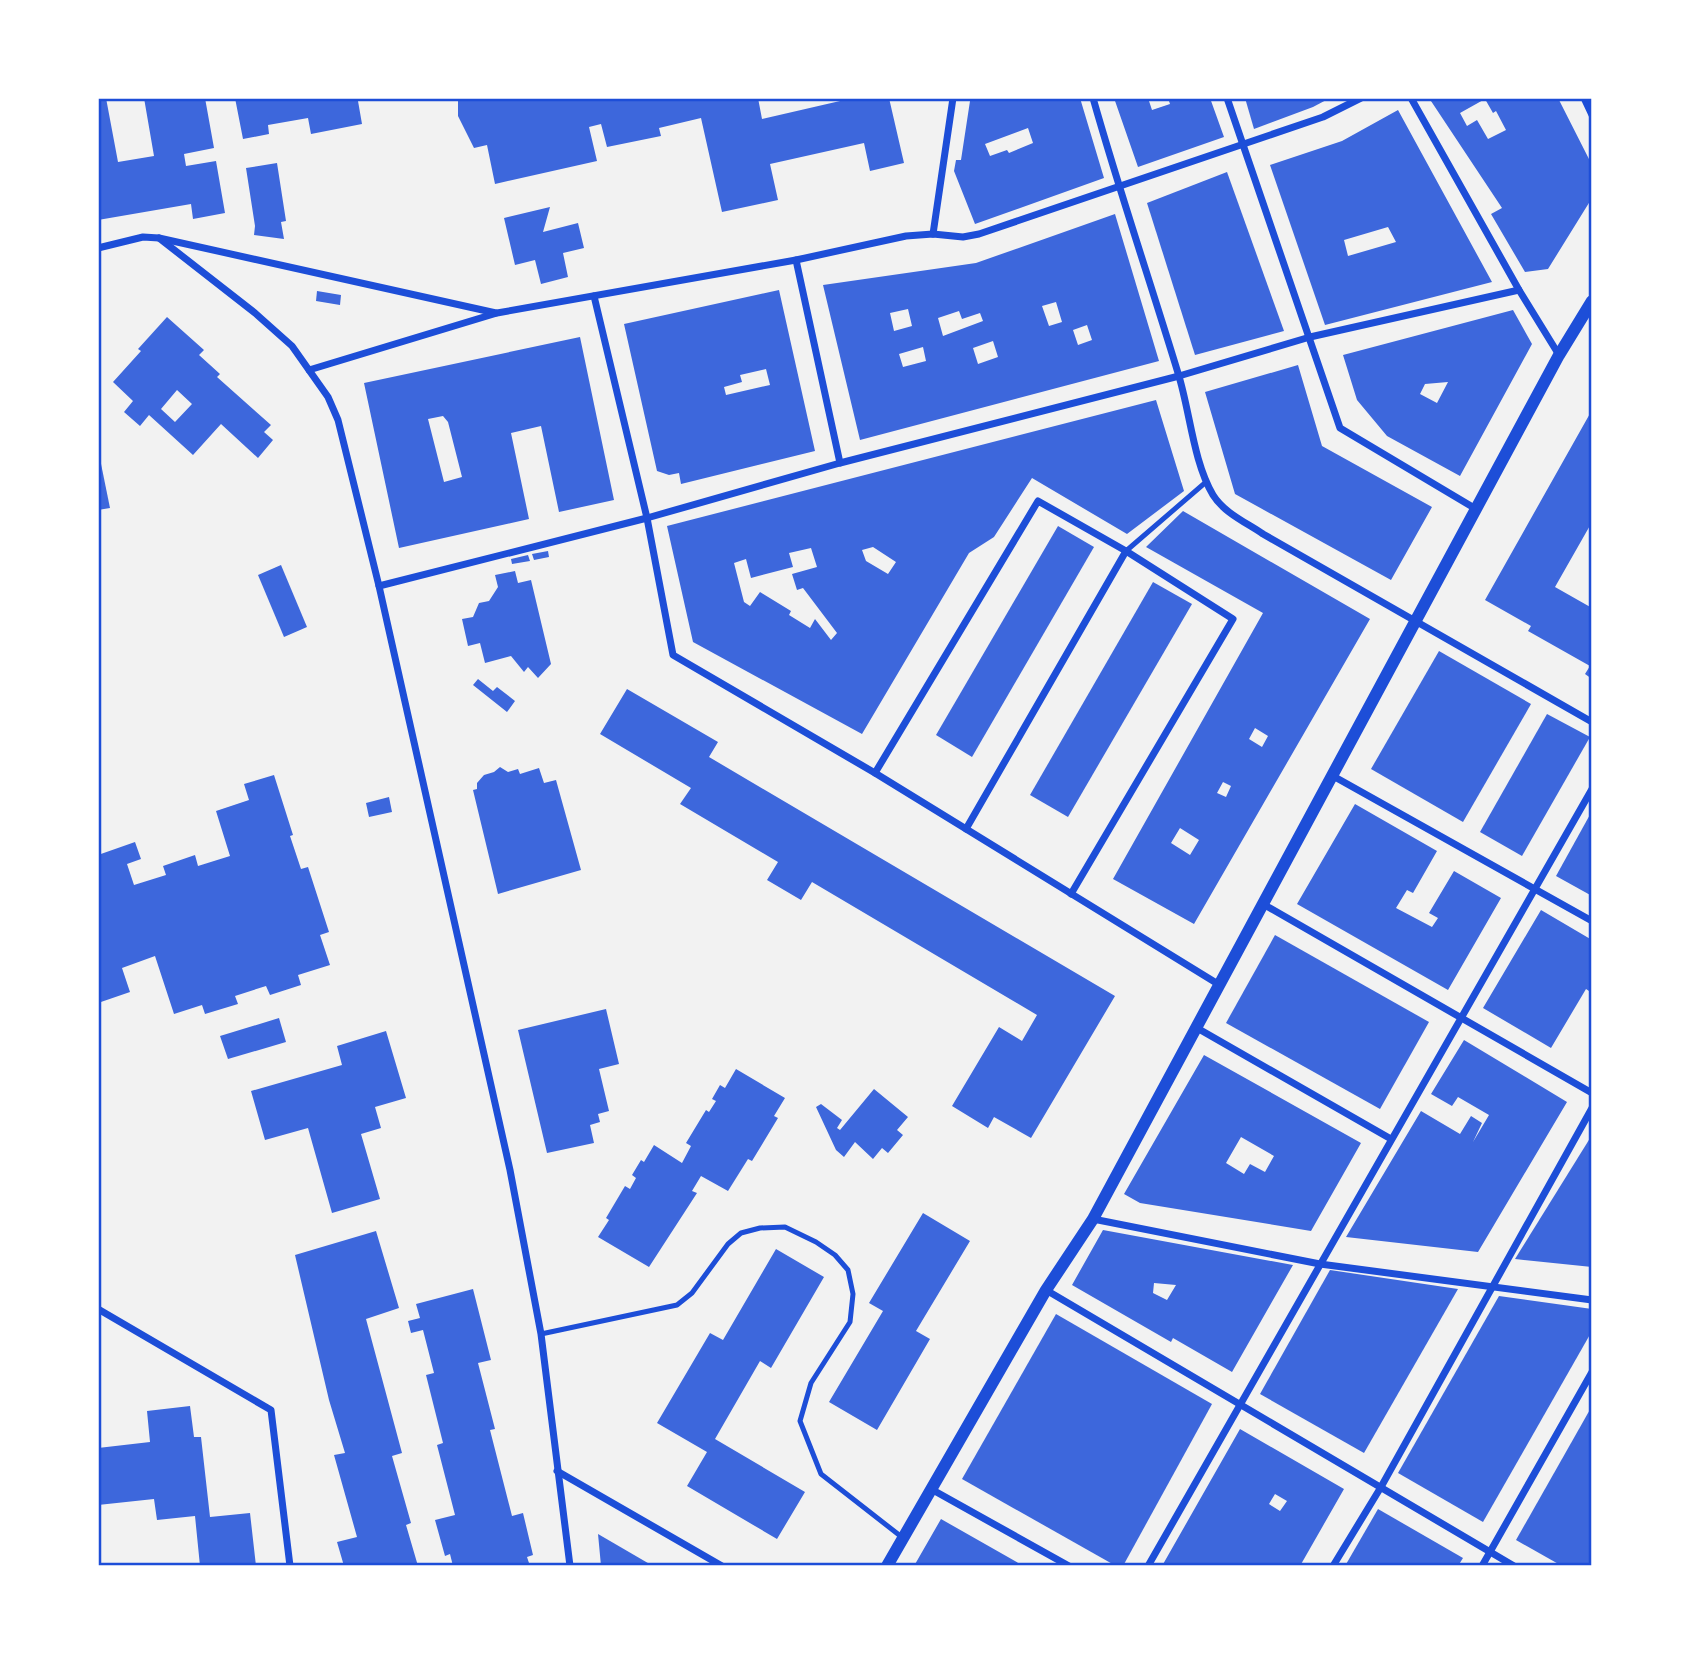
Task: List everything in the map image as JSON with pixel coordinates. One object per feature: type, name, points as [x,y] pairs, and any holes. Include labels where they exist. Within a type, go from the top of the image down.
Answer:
[{"type":"street","points":[[933,234],[953,98]]},
{"type":"street","points":[[1093,98],[1179,376],[1206,482],[1216,499],[1236,516],[1592,722]]},
{"type":"street","points":[[1227,98],[1340,428],[1476,509]]},
{"type":"street","points":[[309,370],[497,313],[796,260],[906,236],[933,234],[963,237],[979,234],[1322,117],[1361,98]]},
{"type":"street","points":[[1411,98],[1518,290],[1559,355]]},
{"type":"street","points":[[1584,98],[1592,115]]},
{"type":"street","points":[[98,248],[143,237],[159,238],[497,313]]},
{"type":"street","points":[[159,238],[255,313],[292,346],[328,397],[338,420],[379,586],[510,1170],[541,1334],[570,1566]]},
{"type":"street","points":[[796,260],[840,463]]},
{"type":"street","points":[[379,586],[1179,376],[1310,337],[1518,290]]},
{"type":"street","points":[[594,296],[648,517],[673,655],[875,773],[1218,984]]},
{"type":"street","points":[[887,1566],[1046,1290],[1093,1219],[1559,355],[1592,301]]},
{"type":"street","points":[[875,773],[1038,501],[1126,551],[1233,619],[1071,894]]},
{"type":"street","points":[[966,829],[1126,551]]},
{"type":"street","points":[[1333,776],[1592,921]]},
{"type":"street","points":[[1148,1566],[1592,789]]},
{"type":"street","points":[[1263,904],[1592,1093]]},
{"type":"street","points":[[1197,1028],[1391,1139]]},
{"type":"street","points":[[1333,1566],[1381,1487],[1592,1108]]},
{"type":"street","points":[[1093,1219],[1320,1264],[1592,1300]]},
{"type":"street","points":[[1046,1290],[1514,1566]]},
{"type":"street","points":[[98,1309],[271,1410],[290,1566]]},
{"type":"street","points":[[1482,1566],[1592,1372]]},
{"type":"street","points":[[557,1471],[722,1566]]},
{"type":"street","points":[[931,1489],[1069,1566]]},
{"type":"lane","points":[[1126,551],[1206,482]]},
{"type":"lane","points":[[541,1334],[677,1305],[692,1293],[728,1244],[741,1233],[760,1228],[785,1227],[816,1242],[835,1255],[848,1270],[853,1294],[850,1322],[811,1383],[800,1421],[821,1474],[903,1538]]},
{"type":"building","points":[[98,98],[106,98],[118,162],[154,156],[144,98],[205,98],[214,148],[184,154],[186,166],[216,161],[225,213],[193,219],[191,204],[98,220]]},
{"type":"building","points":[[235,98],[365,99],[358,101],[362,124],[311,134],[308,118],[268,125],[269,134],[243,139]]},
{"type":"building","points":[[458,98],[758,98],[762,119],[853,98],[889,98],[904,163],[870,171],[864,143],[770,164],[778,200],[722,212],[701,118],[659,128],[661,136],[607,147],[601,124],[589,127],[597,161],[495,184],[487,145],[474,148],[458,116]]},
{"type":"building","points":[[978,98],[1080,98],[1104,178],[975,224],[954,171],[956,160],[961,160],[970,101]],"holes":[[[1028,128],[1033,143],[1009,153],[1007,150],[990,156],[985,144]]]},
{"type":"building","points":[[1114,98],[1148,98],[1152,110],[1170,104],[1168,98],[1210,98],[1224,137],[1138,167]]},
{"type":"building","points":[[1245,98],[1330,98],[1254,129]]},
{"type":"building","points":[[1429,98],[1558,98],[1592,165],[1592,198],[1548,269],[1525,272],[1491,214],[1502,208]],"holes":[[[1485,99],[1493,113],[1496,111],[1506,130],[1488,139],[1477,120],[1467,126],[1460,113]]]},
{"type":"building","points":[[1398,110],[1492,282],[1325,325],[1270,165],[1342,141]],"holes":[[[1388,227],[1396,242],[1348,256],[1344,240]]]},
{"type":"building","points":[[277,163],[286,221],[281,222],[284,239],[254,235],[246,168]]},
{"type":"building","points":[[1227,172],[1284,331],[1195,355],[1147,203]]},
{"type":"building","points":[[550,207],[543,232],[578,223],[584,248],[563,253],[568,277],[541,284],[535,260],[515,265],[504,218]]},
{"type":"building","points":[[1115,214],[1159,361],[860,440],[823,285],[976,263]],"holes":[[[1056,302],[1062,322],[1049,326],[1042,306]],[[908,309],[912,326],[894,331],[890,313]],[[959,311],[962,319],[980,313],[983,321],[943,336],[938,318]],[[1087,325],[1092,340],[1078,345],[1073,330]],[[993,341],[998,357],[978,364],[973,348]],[[923,347],[926,361],[903,367],[899,354]]]},
{"type":"building","points":[[779,290],[815,451],[681,484],[679,473],[669,475],[657,471],[624,324]],"holes":[[[766,369],[770,385],[726,395],[724,387],[742,382],[740,375]]]},
{"type":"building","points":[[317,291],[341,295],[340,305],[316,301]]},
{"type":"building","points":[[1513,310],[1532,344],[1460,476],[1387,436],[1357,400],[1343,355]],"holes":[[[1448,382],[1437,403],[1420,394],[1425,384]]]},
{"type":"building","points":[[167,317],[204,350],[199,355],[220,374],[217,377],[271,425],[264,432],[273,440],[258,458],[221,424],[193,455],[149,415],[140,426],[124,412],[133,401],[113,382],[141,351],[138,349]],"holes":[[[177,390],[192,404],[175,422],[161,409]]]},
{"type":"building","points":[[580,337],[614,500],[559,512],[541,426],[511,433],[529,519],[399,548],[364,383]],"holes":[[[443,416],[448,422],[462,477],[444,482],[428,419]]]},
{"type":"building","points":[[1298,365],[1322,446],[1432,507],[1391,580],[1235,494],[1205,392]]},
{"type":"building","points":[[1156,400],[1184,491],[1127,534],[1032,478],[994,537],[969,553],[862,734],[693,642],[667,526]],"holes":[[[873,547],[896,562],[888,574],[866,561],[862,550]],[[811,548],[817,567],[792,574],[797,590],[803,588],[837,633],[831,640],[815,619],[810,628],[789,615],[791,611],[760,592],[750,606],[744,602],[734,563],[746,559],[751,578],[793,567],[789,553]]]},
{"type":"building","points":[[1592,410],[1592,522],[1555,587],[1592,608],[1592,679],[1585,674],[1590,666],[1528,631],[1531,626],[1485,600]]},
{"type":"building","points":[[98,449],[110,508],[98,510]]},
{"type":"building","points":[[1183,511],[1370,619],[1194,924],[1113,879],[1263,613],[1146,547]],"holes":[[[1255,728],[1268,736],[1262,747],[1249,739]],[[1223,782],[1231,786],[1226,797],[1217,793]],[[1180,828],[1199,840],[1190,855],[1171,843]]]},
{"type":"building","points":[[1058,526],[1094,547],[972,757],[936,735]]},
{"type":"building","points":[[548,551],[549,557],[534,560],[532,554]]},
{"type":"building","points":[[528,555],[530,561],[512,564],[511,559]]},
{"type":"building","points":[[281,565],[307,627],[284,637],[258,575]]},
{"type":"building","points":[[515,571],[518,583],[531,580],[551,664],[538,678],[528,667],[524,672],[511,656],[485,663],[480,643],[468,646],[462,619],[473,617],[479,603],[489,601],[498,587],[495,575]]},
{"type":"building","points":[[1153,582],[1192,604],[1068,817],[1030,795]]},
{"type":"building","points":[[1439,651],[1531,704],[1463,822],[1371,769]]},
{"type":"building","points":[[478,679],[493,691],[497,687],[515,701],[507,712],[473,685]]},
{"type":"building","points":[[627,689],[718,742],[709,757],[1115,996],[1031,1138],[994,1117],[988,1128],[952,1106],[999,1027],[1022,1041],[1037,1015],[812,882],[801,900],[767,880],[778,862],[680,804],[691,788],[600,734]]},
{"type":"building","points":[[1547,714],[1590,737],[1522,856],[1480,832]]},
{"type":"building","points":[[500,767],[508,772],[518,769],[520,774],[539,768],[544,783],[556,780],[581,870],[498,894],[473,790],[477,789],[477,783],[484,775]]},
{"type":"building","points":[[274,775],[301,869],[308,867],[329,932],[320,935],[330,965],[298,975],[301,985],[270,995],[266,986],[235,996],[238,1004],[205,1014],[202,1005],[174,1014],[155,956],[122,968],[130,992],[98,1003],[98,855],[135,842],[141,859],[127,864],[134,885],[166,875],[163,866],[195,855],[198,866],[230,856],[216,811],[249,800],[244,784]]},
{"type":"building","points":[[389,797],[392,812],[369,817],[366,803]]},
{"type":"building","points":[[1355,804],[1437,851],[1413,893],[1407,890],[1396,908],[1432,927],[1438,918],[1429,913],[1454,871],[1501,898],[1448,990],[1297,904]]},
{"type":"building","points":[[1592,811],[1592,896],[1556,876]]},
{"type":"building","points":[[1541,910],[1592,940],[1592,993],[1586,989],[1551,1048],[1483,1008]]},
{"type":"building","points":[[1275,935],[1429,1022],[1380,1109],[1226,1023]]},
{"type":"building","points":[[606,1009],[619,1064],[599,1069],[609,1111],[598,1114],[600,1122],[590,1125],[594,1143],[547,1153],[518,1030]]},
{"type":"building","points":[[279,1018],[286,1042],[228,1059],[220,1036]]},
{"type":"building","points":[[386,1031],[406,1098],[375,1107],[381,1128],[361,1134],[380,1199],[332,1213],[308,1128],[265,1140],[251,1091],[342,1065],[337,1046]]},
{"type":"building","points":[[1464,1040],[1567,1102],[1478,1252],[1346,1237],[1421,1111],[1460,1134],[1471,1116],[1482,1123],[1473,1142],[1489,1115],[1458,1097],[1452,1106],[1431,1094]]},
{"type":"building","points":[[1204,1055],[1361,1143],[1311,1231],[1140,1203],[1124,1194]],"holes":[[[1241,1137],[1274,1156],[1265,1172],[1250,1164],[1244,1174],[1226,1163]]]},
{"type":"building","points":[[736,1069],[785,1098],[774,1116],[778,1118],[752,1161],[748,1159],[728,1191],[701,1176],[692,1191],[697,1193],[649,1267],[598,1237],[625,1186],[630,1189],[636,1178],[632,1175],[654,1145],[682,1163],[691,1146],[686,1143],[706,1110],[709,1112],[716,1101],[712,1099],[720,1085],[725,1088]]},
{"type":"building","points":[[874,1089],[908,1117],[897,1130],[903,1135],[888,1153],[882,1148],[873,1159],[855,1142],[844,1157],[836,1150],[816,1107],[821,1104],[842,1120],[837,1128],[840,1130]]},
{"type":"building","points":[[1592,1135],[1592,1267],[1515,1259]]},
{"type":"building","points":[[923,1213],[970,1241],[916,1331],[930,1339],[877,1430],[829,1402],[883,1311],[869,1303]]},
{"type":"building","points":[[1103,1230],[1293,1265],[1232,1372],[1173,1338],[1171,1342],[1072,1285]],"holes":[[[1154,1283],[1176,1285],[1167,1300],[1153,1293]]]},
{"type":"building","points":[[376,1231],[399,1308],[366,1319],[402,1453],[392,1456],[411,1523],[406,1525],[418,1566],[344,1566],[337,1542],[357,1537],[334,1455],[345,1453],[329,1400],[295,1255]]},
{"type":"building","points":[[776,1249],[824,1277],[771,1368],[760,1361],[715,1439],[805,1492],[777,1539],[687,1486],[707,1452],[657,1423],[710,1333],[723,1340]]},
{"type":"building","points":[[1330,1270],[1458,1289],[1364,1453],[1260,1394]]},
{"type":"building","points":[[473,1289],[491,1360],[478,1363],[495,1429],[490,1430],[512,1516],[523,1513],[533,1555],[527,1557],[529,1563],[517,1566],[453,1566],[450,1554],[445,1556],[435,1520],[455,1515],[437,1445],[443,1443],[426,1375],[434,1373],[423,1330],[411,1333],[408,1321],[420,1318],[416,1304]]},
{"type":"building","points":[[1499,1296],[1592,1309],[1592,1331],[1483,1522],[1398,1473]]},
{"type":"building","points":[[1056,1314],[1212,1404],[1123,1566],[1116,1566],[962,1479]]},
{"type":"building","points":[[190,1406],[194,1437],[201,1437],[210,1517],[250,1513],[256,1566],[200,1566],[195,1516],[157,1520],[154,1499],[98,1505],[98,1448],[150,1442],[147,1411]]},
{"type":"building","points":[[1592,1406],[1592,1566],[1562,1566],[1516,1540]]},
{"type":"building","points":[[1240,1429],[1344,1489],[1300,1566],[1162,1566]],"holes":[[[1275,1494],[1287,1501],[1280,1511],[1269,1504]]]},
{"type":"building","points":[[1378,1509],[1463,1558],[1458,1566],[1345,1566]]},
{"type":"building","points":[[941,1519],[1020,1564],[1024,1566],[914,1566]]},
{"type":"building","points":[[598,1534],[653,1566],[601,1566]]}]
